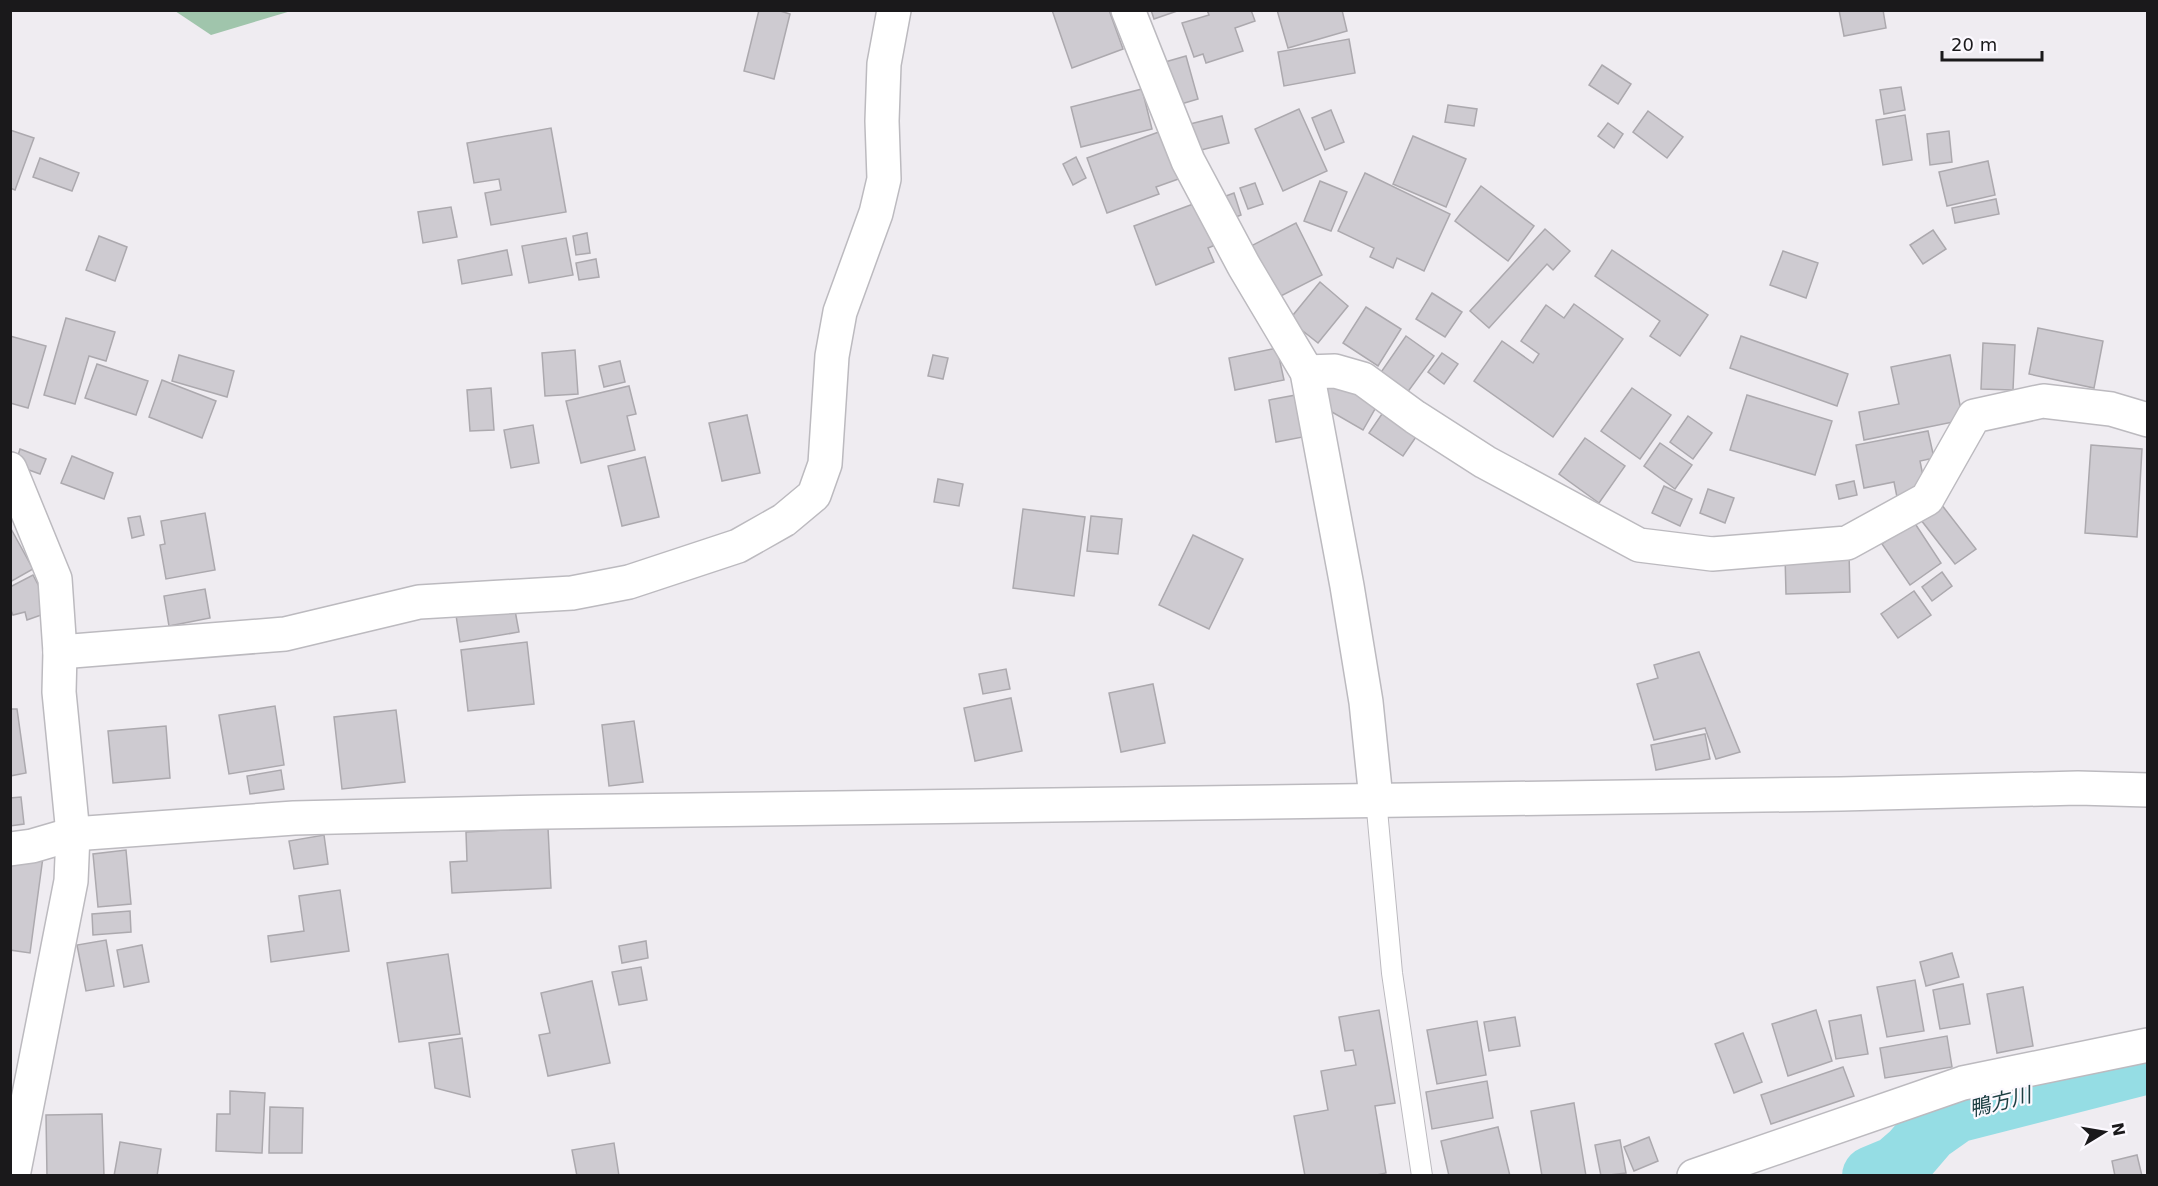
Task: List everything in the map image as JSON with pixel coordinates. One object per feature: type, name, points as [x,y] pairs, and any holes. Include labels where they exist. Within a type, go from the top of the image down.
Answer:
[{"type":"street","points":[[60,652],[285,634],[419,602],[583,591],[629,582],[738,546],[784,520],[814,495],[825,464],[832,356],[840,312],[876,213],[884,179],[882,121],[884,64],[894,10]]},
{"type":"street","points":[[1128,10],[1188,161],[1244,266],[1307,372],[1364,691],[1376,799]]},
{"type":"street","points":[[1307,372],[1335,371],[1363,379],[1415,417],[1485,462],[1639,545],[1712,554],[1847,543],[1927,499],[1974,416],[2043,401],[2112,409],[2148,420]]},
{"type":"street","points":[[10,469],[55,579],[60,652],[59,692],[73,834],[71,881],[13,1176]]},
{"type":"street","points":[[10,849],[32,846],[73,834],[294,818],[1376,799],[1853,794],[2078,788],[2148,790]]},
{"type":"street","points":[[1694,1176],[1963,1083],[2148,1045]]},
{"type":"lane","points":[[1376,799],[1392,973],[1422,1176]]},
{"type":"green space","points":[[175,11],[291,11],[211,35]]},
{"type":"building","points":[[759,10],[777,10],[790,14],[774,79],[744,71]]},
{"type":"building","points":[[1052,10],[1109,10],[1123,49],[1072,68]]},
{"type":"building","points":[[1151,10],[1180,10],[1154,19]]},
{"type":"building","points":[[1207,10],[1251,10],[1255,21],[1235,28],[1243,51],[1206,63],[1203,54],[1194,57],[1182,23],[1209,15]]},
{"type":"building","points":[[1277,10],[1342,10],[1347,31],[1288,48]]},
{"type":"building","points":[[1839,10],[1883,10],[1886,28],[1844,36]]},
{"type":"building","points":[[1349,39],[1355,73],[1284,86],[1278,52]]},
{"type":"building","points":[[1186,56],[1198,99],[1171,107],[1158,64]]},
{"type":"building","points":[[1602,65],[1631,84],[1618,104],[1589,85]]},
{"type":"building","points":[[1901,87],[1905,110],[1884,114],[1880,90]]},
{"type":"building","points":[[1142,89],[1152,129],[1081,147],[1071,107]]},
{"type":"building","points":[[1448,105],[1477,109],[1474,126],[1445,122]]},
{"type":"building","points":[[1299,109],[1327,171],[1283,191],[1255,129]]},
{"type":"building","points":[[1331,110],[1344,142],[1325,150],[1312,118]]},
{"type":"building","points":[[1648,111],[1683,137],[1667,158],[1633,132]]},
{"type":"building","points":[[1905,115],[1912,160],[1883,165],[1876,120]]},
{"type":"building","points":[[1222,116],[1229,143],[1189,153],[1182,126]]},
{"type":"building","points":[[1608,123],[1623,134],[1614,148],[1598,136]]},
{"type":"building","points":[[551,128],[566,212],[491,225],[485,193],[501,190],[499,179],[474,183],[467,143]]},
{"type":"building","points":[[1167,129],[1184,177],[1156,187],[1159,194],[1107,213],[1087,158]]},
{"type":"building","points":[[10,130],[34,138],[15,190],[10,188]]},
{"type":"building","points":[[1949,131],[1952,162],[1930,165],[1927,134]]},
{"type":"building","points":[[1413,136],[1466,159],[1446,207],[1393,184]]},
{"type":"building","points":[[1076,157],[1086,178],[1073,185],[1063,164]]},
{"type":"building","points":[[40,158],[79,173],[72,191],[33,177]]},
{"type":"building","points":[[1988,161],[1995,195],[1947,206],[1939,172]]},
{"type":"building","points":[[1365,173],[1450,214],[1424,271],[1397,258],[1393,268],[1370,257],[1374,248],[1338,231]]},
{"type":"building","points":[[1320,181],[1347,192],[1331,231],[1304,221]]},
{"type":"building","points":[[1255,183],[1263,204],[1248,209],[1240,188]]},
{"type":"building","points":[[1481,186],[1534,226],[1508,261],[1455,221]]},
{"type":"building","points":[[1234,193],[1241,215],[1225,221],[1218,199]]},
{"type":"building","points":[[1996,199],[1999,214],[1955,223],[1952,208]]},
{"type":"building","points":[[1204,200],[1220,243],[1208,248],[1214,262],[1156,285],[1134,226]]},
{"type":"building","points":[[451,207],[457,237],[423,243],[418,212]]},
{"type":"building","points":[[1296,223],[1322,275],[1277,298],[1251,246]]},
{"type":"building","points":[[1545,229],[1570,251],[1553,270],[1547,264],[1489,328],[1470,311]]},
{"type":"building","points":[[1933,230],[1946,249],[1923,264],[1910,245]]},
{"type":"building","points":[[587,233],[590,253],[576,255],[573,236]]},
{"type":"building","points":[[99,236],[127,247],[115,281],[86,270]]},
{"type":"building","points":[[566,238],[573,275],[529,283],[522,246]]},
{"type":"building","points":[[507,250],[512,275],[462,284],[458,260]]},
{"type":"building","points":[[1612,250],[1708,315],[1680,356],[1650,336],[1660,321],[1595,276]]},
{"type":"building","points":[[1783,251],[1818,263],[1806,298],[1770,285]]},
{"type":"building","points":[[596,259],[599,277],[579,280],[576,263]]},
{"type":"building","points":[[1320,282],[1348,306],[1318,343],[1289,320]]},
{"type":"building","points":[[1432,293],[1462,312],[1445,337],[1416,319]]},
{"type":"building","points":[[1574,304],[1623,339],[1553,437],[1474,381],[1502,341],[1533,363],[1539,354],[1521,341],[1546,305],[1564,318]]},
{"type":"building","points":[[1366,307],[1401,329],[1378,366],[1343,343]]},
{"type":"building","points":[[66,318],[115,332],[106,361],[89,356],[75,404],[44,395]]},
{"type":"building","points":[[2038,328],[2103,341],[2094,388],[2029,374]]},
{"type":"building","points":[[10,336],[46,346],[28,408],[10,403]]},
{"type":"building","points":[[1406,336],[1434,356],[1404,397],[1377,378]]},
{"type":"building","points":[[1741,336],[1848,374],[1837,406],[1730,368]]},
{"type":"building","points":[[1983,343],[2015,345],[2013,390],[1981,389]]},
{"type":"building","points":[[1277,348],[1284,380],[1235,390],[1229,358]]},
{"type":"building","points":[[575,350],[578,394],[545,396],[542,353]]},
{"type":"building","points":[[1442,353],[1458,364],[1444,384],[1428,372]]},
{"type":"building","points":[[179,355],[234,371],[227,397],[172,381]]},
{"type":"building","points":[[933,355],[948,358],[943,379],[928,376]]},
{"type":"building","points":[[1950,355],[1963,420],[1864,440],[1859,412],[1899,404],[1891,367]]},
{"type":"building","points":[[620,361],[625,382],[604,387],[599,366]]},
{"type":"building","points":[[97,364],[148,381],[136,415],[85,398]]},
{"type":"building","points":[[1335,376],[1379,402],[1363,430],[1318,404]]},
{"type":"building","points":[[162,380],[216,401],[202,438],[149,417]]},
{"type":"building","points":[[629,386],[636,414],[627,416],[635,450],[581,463],[566,401]]},
{"type":"building","points":[[491,388],[494,430],[470,431],[467,390]]},
{"type":"building","points":[[1632,388],[1671,415],[1640,459],[1601,431]]},
{"type":"building","points":[[1296,395],[1303,437],[1276,442],[1269,400]]},
{"type":"building","points":[[1747,395],[1832,421],[1815,475],[1730,450]]},
{"type":"building","points":[[1384,411],[1418,434],[1403,456],[1369,433]]},
{"type":"building","points":[[747,415],[760,473],[722,481],[709,423]]},
{"type":"building","points":[[1688,416],[1712,433],[1693,459],[1670,442]]},
{"type":"building","points":[[533,425],[539,463],[511,468],[504,430]]},
{"type":"building","points":[[1928,431],[1934,458],[1920,461],[1926,491],[1897,497],[1894,482],[1864,488],[1856,445]]},
{"type":"building","points":[[1585,438],[1625,466],[1599,503],[1559,474]]},
{"type":"building","points":[[1660,443],[1692,465],[1675,489],[1644,466]]},
{"type":"building","points":[[2091,445],[2142,449],[2137,537],[2085,533]]},
{"type":"building","points":[[20,449],[46,459],[40,474],[15,465]]},
{"type":"building","points":[[72,456],[113,473],[104,499],[61,483]]},
{"type":"building","points":[[645,457],[659,517],[622,526],[608,466]]},
{"type":"building","points":[[938,479],[963,484],[959,506],[934,502]]},
{"type":"building","points":[[1854,481],[1857,495],[1839,499],[1836,485]]},
{"type":"building","points":[[1664,486],[1692,499],[1680,526],[1652,513]]},
{"type":"building","points":[[1708,489],[1734,498],[1725,523],[1700,513]]},
{"type":"building","points":[[1941,504],[1976,549],[1955,564],[1921,520]]},
{"type":"building","points":[[1023,509],[1085,517],[1074,596],[1013,588]]},
{"type":"building","points":[[205,513],[215,570],[166,579],[160,545],[165,544],[161,521]]},
{"type":"building","points":[[140,516],[144,535],[132,538],[128,518]]},
{"type":"building","points":[[1091,516],[1122,519],[1118,554],[1087,551]]},
{"type":"building","points":[[1914,522],[1941,563],[1910,585],[1882,544]]},
{"type":"building","points":[[10,527],[33,569],[10,582]]},
{"type":"building","points":[[1193,535],[1243,559],[1209,629],[1159,605]]},
{"type":"building","points":[[1849,553],[1850,592],[1786,594],[1785,555]]},
{"type":"building","points":[[1942,572],[1952,586],[1932,601],[1922,587]]},
{"type":"building","points":[[33,575],[43,594],[44,614],[27,620],[25,612],[13,615],[10,608],[10,587]]},
{"type":"building","points":[[205,589],[210,618],[169,626],[164,596]]},
{"type":"building","points":[[1914,591],[1931,615],[1898,638],[1881,614]]},
{"type":"building","points":[[514,605],[519,632],[460,642],[456,615]]},
{"type":"building","points":[[527,642],[534,704],[468,711],[461,650]]},
{"type":"building","points":[[1699,652],[1740,752],[1716,759],[1705,728],[1654,740],[1637,684],[1658,678],[1654,665]]},
{"type":"building","points":[[1006,669],[1010,689],[983,694],[979,674]]},
{"type":"building","points":[[1153,684],[1165,743],[1121,752],[1109,693]]},
{"type":"building","points":[[1011,698],[1022,751],[975,761],[964,708]]},
{"type":"building","points":[[275,706],[284,765],[229,774],[219,715]]},
{"type":"building","points":[[10,709],[17,709],[26,773],[10,776]]},
{"type":"building","points":[[396,710],[405,782],[342,789],[334,717]]},
{"type":"building","points":[[634,721],[643,782],[609,786],[602,725]]},
{"type":"building","points":[[166,726],[170,778],[113,783],[108,731]]},
{"type":"building","points":[[1705,734],[1710,759],[1656,770],[1651,745]]},
{"type":"building","points":[[281,770],[284,789],[250,794],[247,776]]},
{"type":"building","points":[[21,797],[24,824],[10,826],[10,798]]},
{"type":"building","points":[[548,828],[551,888],[452,893],[450,862],[467,861],[466,832]]},
{"type":"building","points":[[324,835],[328,864],[294,869],[289,841]]},
{"type":"building","points":[[126,850],[131,904],[98,907],[93,854]]},
{"type":"building","points":[[10,856],[43,857],[30,953],[10,950]]},
{"type":"building","points":[[340,890],[349,951],[271,962],[268,936],[304,931],[299,896]]},
{"type":"building","points":[[130,911],[131,932],[93,935],[92,914]]},
{"type":"building","points":[[106,940],[114,986],[86,991],[77,945]]},
{"type":"building","points":[[646,941],[648,958],[622,963],[619,946]]},
{"type":"building","points":[[142,945],[149,982],[124,987],[117,950]]},
{"type":"building","points":[[1952,953],[1959,977],[1926,986],[1920,962]]},
{"type":"building","points":[[448,954],[460,1034],[399,1042],[387,963]]},
{"type":"building","points":[[641,967],[647,1000],[619,1005],[612,972]]},
{"type":"building","points":[[1915,980],[1924,1031],[1887,1037],[1877,987]]},
{"type":"building","points":[[592,981],[610,1063],[548,1076],[539,1035],[550,1033],[541,993]]},
{"type":"building","points":[[1963,984],[1970,1024],[1940,1029],[1933,990]]},
{"type":"building","points":[[2023,987],[2033,1046],[1997,1053],[1987,994]]},
{"type":"building","points":[[1379,1010],[1395,1103],[1375,1106],[1386,1173],[1372,1176],[1305,1176],[1294,1116],[1328,1110],[1321,1071],[1356,1065],[1353,1050],[1345,1051],[1339,1017]]},
{"type":"building","points":[[1816,1010],[1832,1061],[1788,1076],[1772,1024]]},
{"type":"building","points":[[1861,1015],[1868,1054],[1836,1059],[1829,1021]]},
{"type":"building","points":[[1515,1017],[1520,1046],[1489,1051],[1484,1022]]},
{"type":"building","points":[[1477,1021],[1486,1075],[1437,1084],[1427,1030]]},
{"type":"building","points":[[1743,1033],[1762,1082],[1734,1093],[1715,1044]]},
{"type":"building","points":[[1947,1036],[1952,1067],[1885,1078],[1880,1048]]},
{"type":"building","points":[[462,1038],[470,1097],[435,1088],[429,1043]]},
{"type":"building","points":[[1843,1067],[1854,1096],[1771,1124],[1761,1095]]},
{"type":"building","points":[[1487,1081],[1493,1118],[1432,1129],[1426,1092]]},
{"type":"building","points":[[230,1091],[265,1093],[262,1153],[216,1151],[217,1114],[230,1114]]},
{"type":"building","points":[[1574,1103],[1586,1176],[1542,1176],[1531,1111]]},
{"type":"building","points":[[270,1107],[303,1108],[302,1153],[269,1153]]},
{"type":"building","points":[[102,1114],[104,1176],[47,1176],[46,1115]]},
{"type":"building","points":[[1498,1127],[1510,1176],[1449,1176],[1441,1141]]},
{"type":"building","points":[[1649,1137],[1658,1161],[1634,1171],[1624,1147]]},
{"type":"building","points":[[1620,1140],[1626,1173],[1601,1176],[1595,1145]]},
{"type":"building","points":[[120,1142],[161,1149],[157,1176],[114,1176]]},
{"type":"building","points":[[614,1143],[619,1176],[577,1176],[572,1150]]},
{"type":"building","points":[[2137,1155],[2142,1176],[2115,1176],[2112,1161]]},
{"type":"waterway","name":"鴨方川","points":[[1872,1176],[1896,1166],[1929,1132],[1956,1113],[2148,1064]]}]
